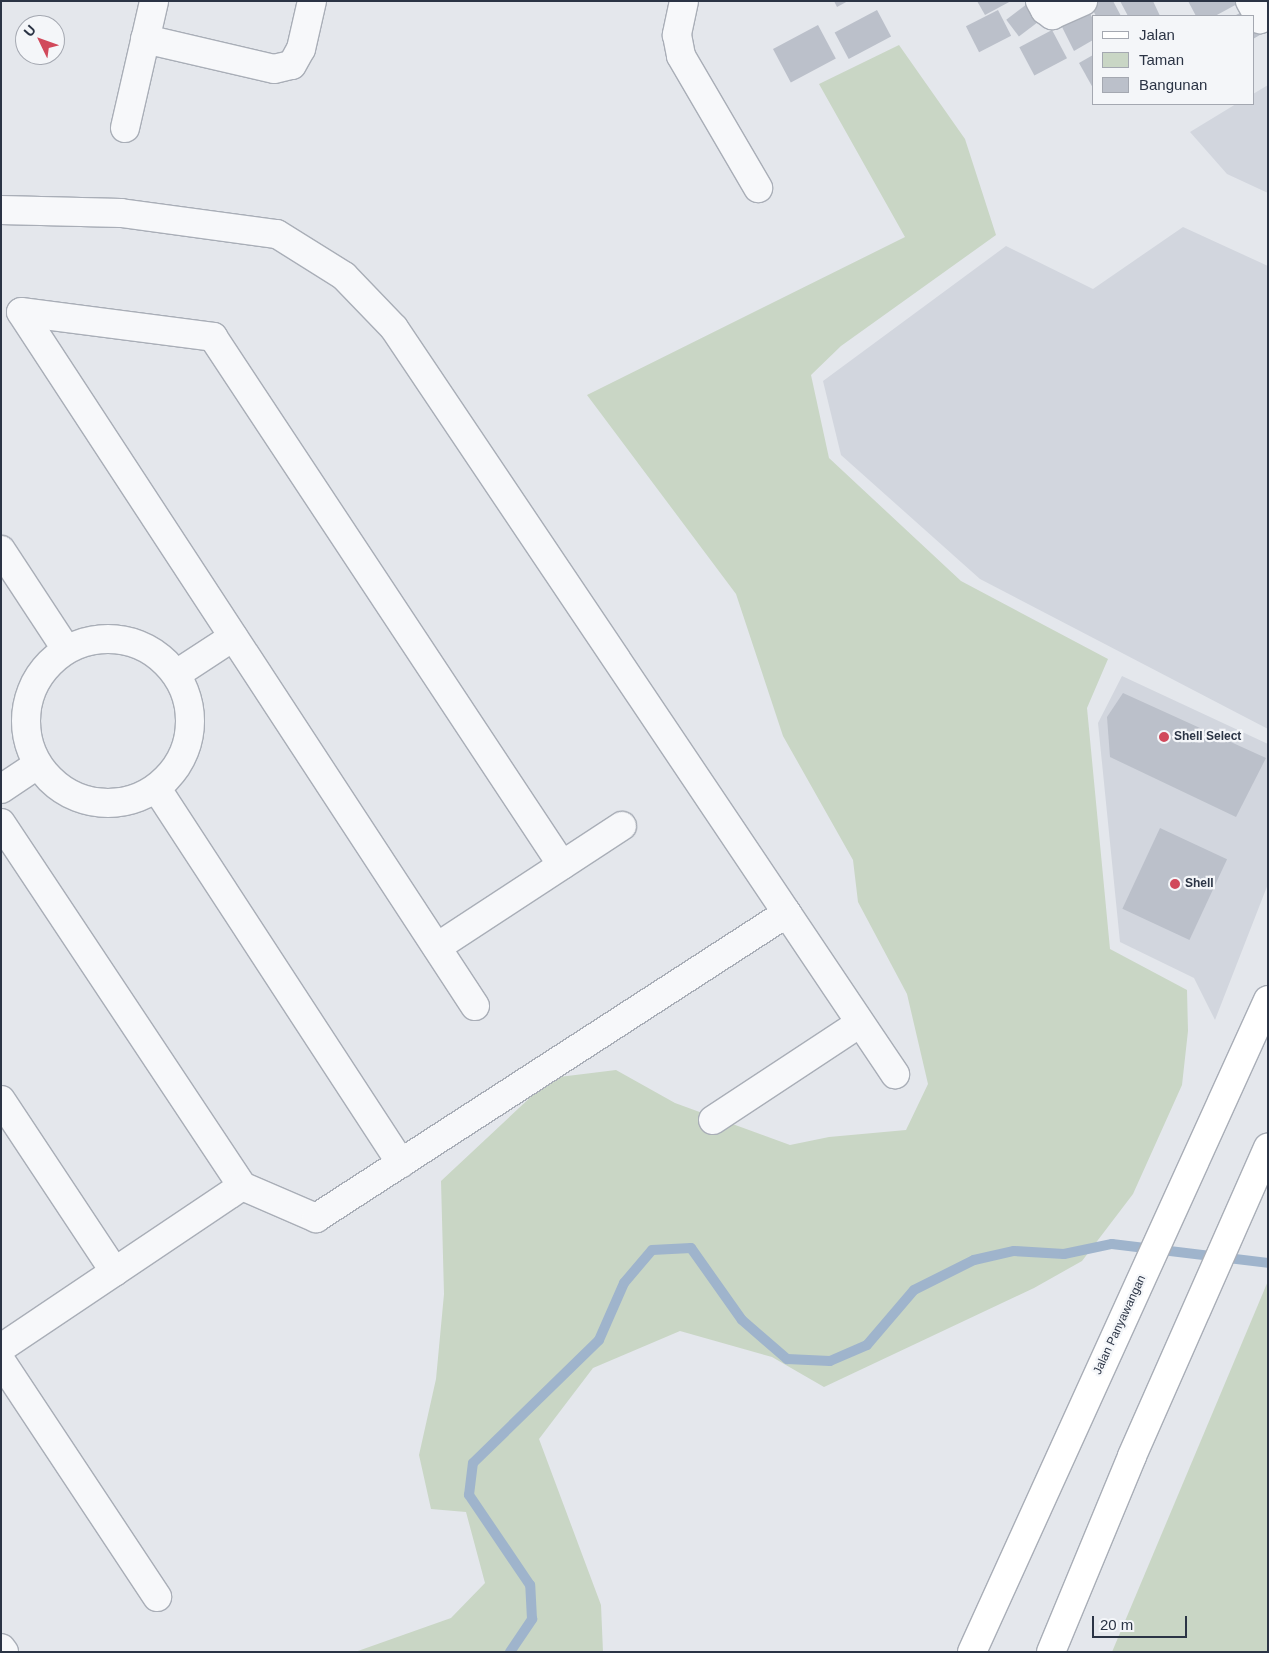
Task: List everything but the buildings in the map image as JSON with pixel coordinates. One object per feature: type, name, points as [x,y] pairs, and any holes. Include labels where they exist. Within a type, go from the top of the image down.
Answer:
[{"type":"main road","name":"Jalan Panyawangan","points":[[972,1652],[1268,1000]]},
{"type":"main road","points":[[1051,1652],[1178,1351],[1263,1158]]},
{"type":"street","points":[[124,128],[154,1]]},
{"type":"street","points":[[145,40],[274,69],[292,66],[301,49],[312,1]]},
{"type":"street","points":[[684,1],[676,35],[681,56],[758,188]]},
{"type":"street","points":[[1040,1],[1045,10],[1052,15],[1083,1]]},
{"type":"street","points":[[1,210],[121,213],[277,234],[344,276],[394,328],[895,1074]]},
{"type":"street","points":[[475,1006],[21,312],[213,337],[562,865]]},
{"type":"street","points":[[1,550],[66,649]]},
{"type":"street","points":[[106,637],[146,646],[178,673],[192,714],[184,756],[157,789],[115,805],[88,800],[70,796],[37,765],[24,723],[35,681],[66,649],[106,637]]},
{"type":"street","points":[[178,673],[233,637]]},
{"type":"street","points":[[1,789],[37,765]]},
{"type":"street","points":[[157,789],[401,1163]]},
{"type":"street","points":[[1,823],[242,1186],[316,1218],[787,913]]},
{"type":"street","points":[[437,947],[622,826]]},
{"type":"street","points":[[713,1120],[860,1023]]},
{"type":"street","points":[[1,1100],[114,1272]]},
{"type":"street","points":[[1,1348],[242,1186]]},
{"type":"street","points":[[1,1361],[157,1597]]},
{"type":"street","points":[[1,1648],[4,1652]]},
{"type":"shaded area","points":[[1268,85],[1268,193],[1227,174],[1190,132],[1234,105],[1254,105],[1254,93]]},
{"type":"shaded area","points":[[1183,227],[1268,266],[1268,729],[980,579],[841,455],[823,381],[1006,246],[1093,289]]},
{"type":"shaded area","points":[[1122,676],[1268,744],[1268,884],[1215,1020],[1194,978],[1120,942],[1098,723]]},
{"type":"green space","points":[[899,45],[965,139],[996,235],[841,346],[811,375],[829,458],[961,581],[1108,659],[1087,708],[1110,949],[1187,990],[1188,1031],[1182,1085],[1133,1194],[1082,1261],[1034,1288],[824,1387],[772,1357],[680,1331],[593,1368],[539,1439],[601,1605],[603,1652],[355,1652],[451,1618],[485,1583],[466,1512],[431,1509],[419,1455],[436,1379],[444,1294],[441,1181],[551,1078],[616,1070],[675,1103],[790,1145],[829,1137],[906,1130],[928,1084],[907,994],[858,902],[853,860],[783,736],[736,594],[587,395],[905,237],[819,84]]},
{"type":"green space","points":[[1268,1281],[1268,1652],[1112,1652]]},
{"type":"waterway","points":[[510,1652],[532,1619],[530,1585],[469,1495],[473,1463],[599,1340],[624,1283],[652,1250],[691,1248],[742,1320],[787,1359],[830,1361],[867,1345],[914,1290],[974,1260],[1014,1251],[1064,1254],[1112,1244],[1268,1263]]},
{"type":"place","name":"Shell Select","points":[[1164,737]]},
{"type":"place","name":"Shell","points":[[1175,884]]}]
